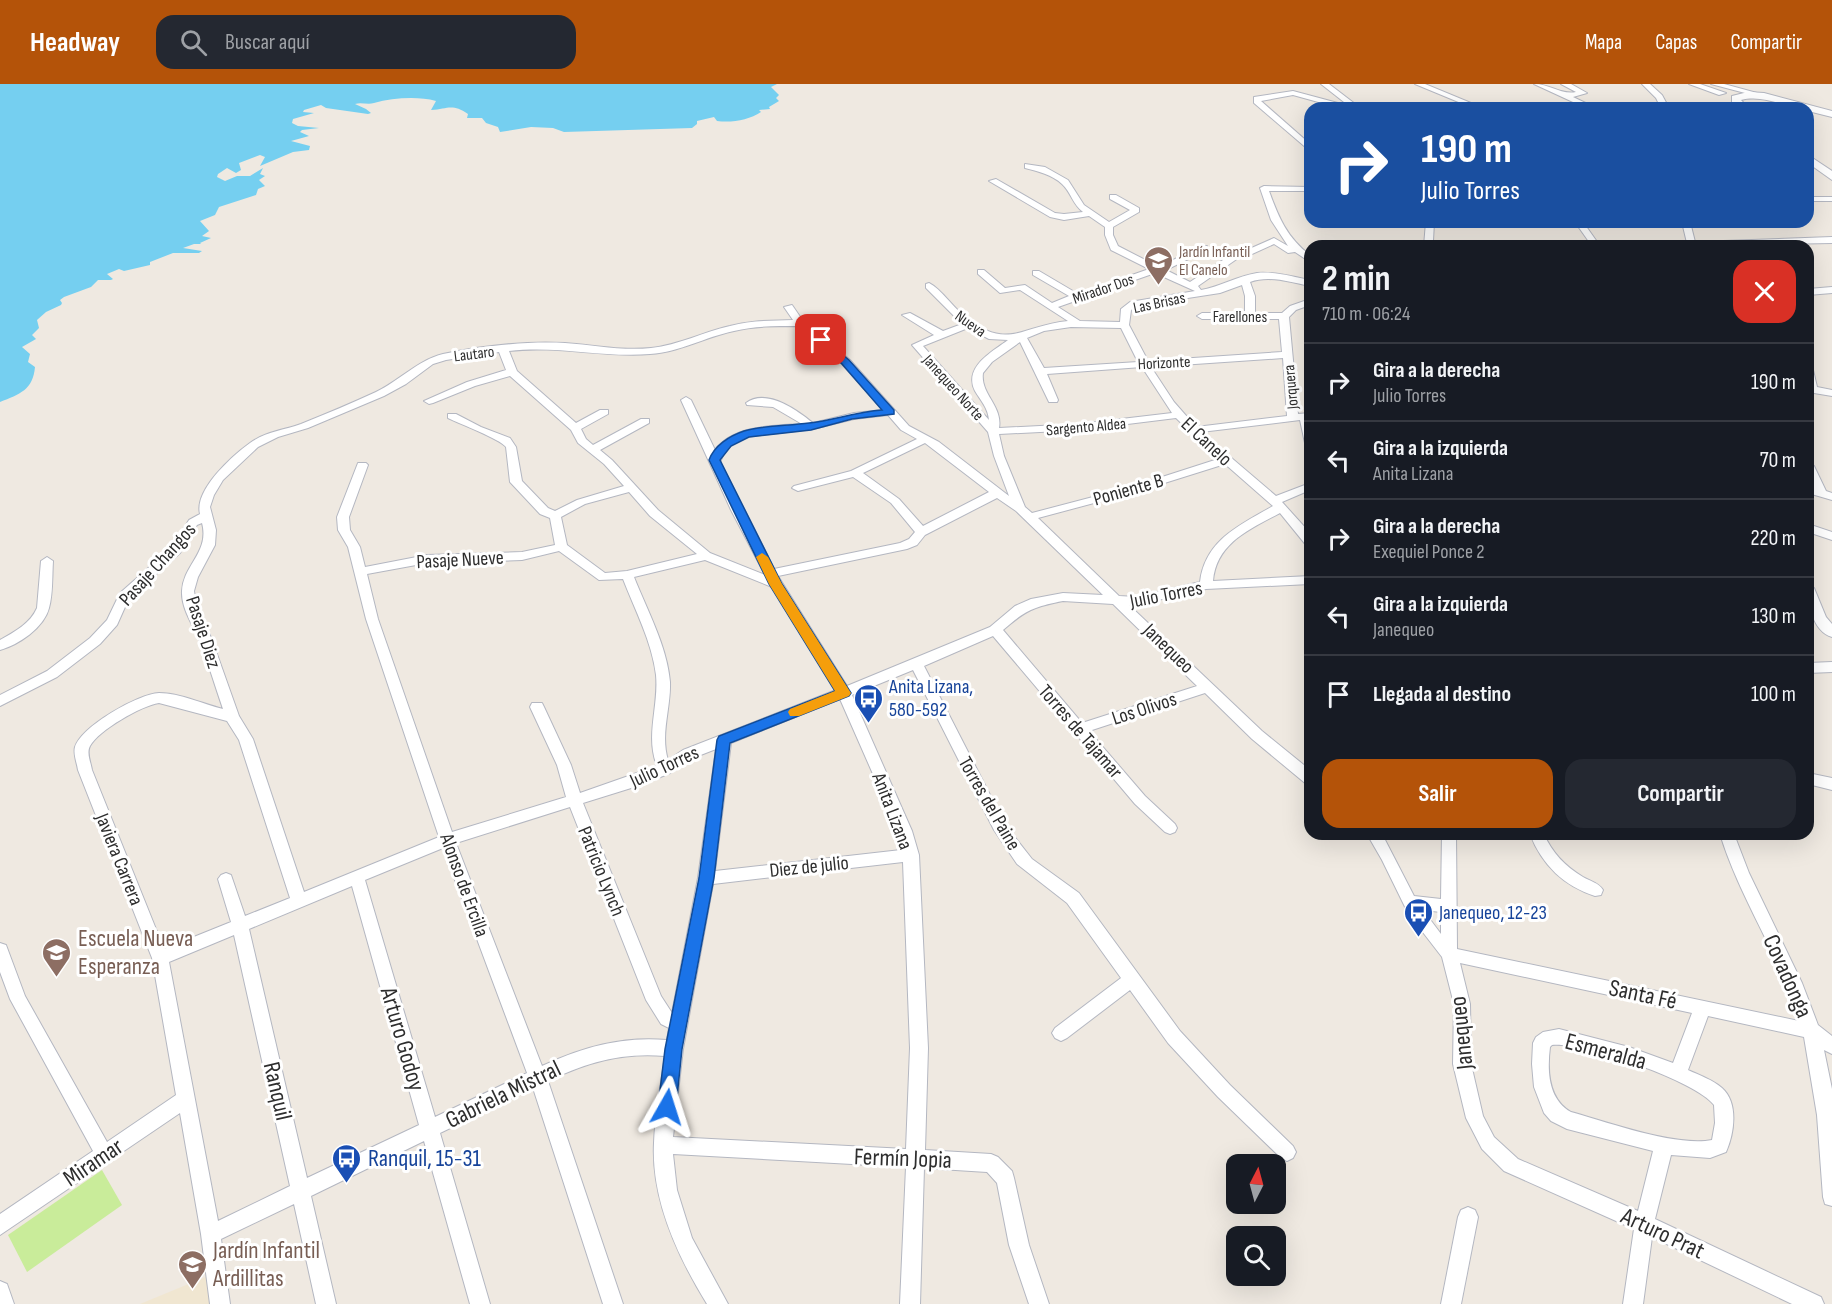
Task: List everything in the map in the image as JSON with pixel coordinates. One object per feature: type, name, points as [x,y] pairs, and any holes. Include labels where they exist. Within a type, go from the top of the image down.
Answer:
[{"type":"main road","points":[[1736,102],[1736,98],[1748,95],[1764,96],[1787,102]]},
{"type":"main road","points":[[1814,109],[1832,114]]},
{"type":"main road","points":[[1814,163],[1832,177]]},
{"type":"street","points":[[1325,84],[1349,102]]},
{"type":"street","points":[[1538,84],[1578,102]]},
{"type":"street","points":[[1565,84],[1583,93],[1566,96]]},
{"type":"street","points":[[1646,84],[1662,102]]},
{"type":"street","points":[[1693,84],[1764,96]]},
{"type":"street","points":[[1422,85],[1462,102]]},
{"type":"street","points":[[1422,85],[1444,102]]},
{"type":"street","points":[[1716,87],[1736,98]]},
{"type":"street","points":[[1304,144],[1258,103],[1257,99],[1293,93],[1326,102]]},
{"type":"street","points":[[1028,166],[1042,169],[1065,182],[1078,204],[1091,216],[1109,226]]},
{"type":"street","points":[[993,182],[1046,213],[1073,221],[1091,216]]},
{"type":"street","points":[[1304,189],[1264,188],[1282,236],[1304,255]]},
{"type":"street","points":[[1109,226],[1136,210],[1113,197]]},
{"type":"street","points":[[1814,199],[1832,199]]},
{"type":"street","points":[[1109,226],[1109,235],[1114,248],[1204,293]]},
{"type":"street","points":[[1814,240],[1832,240]]},
{"type":"street","points":[[1191,286],[1238,254],[1274,242],[1304,257]]},
{"type":"street","name":"Mirador Dos","points":[[1051,306],[1156,270],[1204,248]]},
{"type":"street","points":[[981,272],[1003,291],[1022,287],[1078,324]]},
{"type":"street","points":[[1036,273],[1077,297]]},
{"type":"street","name":"Las Brisas","points":[[1021,335],[1045,327],[1078,324],[1124,325],[1126,309],[1133,304],[1227,288],[1257,276],[1268,275],[1304,282]]},
{"type":"street","points":[[1245,281],[1250,296],[1250,315]]},
{"type":"street","name":"Nueva","points":[[929,286],[946,305],[993,338],[1021,335]]},
{"type":"street","points":[[1814,292],[1832,290]]},
{"type":"street","name":"Farellones","points":[[1202,316],[1284,316],[1293,308],[1304,304]]},
{"type":"street","name":"Janequeo","points":[[789,307],[800,323],[837,353],[905,428],[935,444],[1025,512],[1257,735],[1304,774]]},
{"type":"street","name":"Janequeo Norte","points":[[907,315],[940,334]]},
{"type":"street","name":"Jorquera","points":[[1284,316],[1288,356],[1302,416]]},
{"type":"street","name":"Lautaro","points":[[205,516],[206,501],[212,486],[260,441],[380,394],[438,358],[533,345],[567,346],[613,352],[651,351],[676,346],[732,328],[773,323],[800,323]]},
{"type":"street","name":"Janequeo Norte","points":[[970,324],[917,345],[993,431],[999,456],[1025,512]]},
{"type":"street","name":"El Canelo","points":[[1124,325],[1143,363],[1179,415],[1277,504],[1304,532]]},
{"type":"street","points":[[993,431],[995,414],[979,387],[978,373],[984,364],[1021,335],[1041,371],[1053,400]]},
{"type":"street","points":[[503,349],[512,372],[575,428],[582,441],[594,449],[654,513],[706,556],[773,579],[903,546],[913,542],[921,532],[997,493]]},
{"type":"street","name":"Horizonte","points":[[1041,371],[1143,363],[1288,356]]},
{"type":"street","points":[[429,401],[471,384],[512,372]]},
{"type":"street","points":[[1814,390],[1831,394]]},
{"type":"street","name":"Anita Lizana","points":[[686,400],[773,579],[844,693],[905,831],[911,855],[919,1048],[910,1304]]},
{"type":"street","points":[[751,403],[780,404],[811,426]]},
{"type":"street","points":[[575,428],[604,412]]},
{"type":"street","points":[[715,460],[722,449],[740,436],[766,430],[811,426],[852,416],[890,412]]},
{"type":"street","name":"Sargento Aldea","points":[[993,431],[1087,427],[1179,415]]},
{"type":"street","points":[[452,416],[506,440],[511,447],[516,482],[544,511],[555,516]]},
{"type":"street","points":[[1194,430],[1302,416]]},
{"type":"street","points":[[594,449],[645,421]]},
{"type":"street","points":[[798,488],[855,473],[886,456],[925,440]]},
{"type":"street","name":"Poniente B","points":[[1025,512],[1135,489],[1227,460]]},
{"type":"street","name":"Alonso de Ercilla","points":[[362,465],[345,510],[343,524],[354,547],[372,619],[447,840],[538,1078],[613,1304]]},
{"type":"street","points":[[855,473],[895,501],[921,532]]},
{"type":"street","points":[[1814,475],[1827,495]]},
{"type":"street","points":[[555,516],[581,502],[632,488]]},
{"type":"street","points":[[1206,585],[1209,562],[1222,542],[1277,504],[1304,489]]},
{"type":"street","name":"Pasaje Changos","points":[[0,700],[52,674],[89,646],[111,622],[124,596],[176,550],[194,523],[205,516]]},
{"type":"street","name":"Pasaje Diez","points":[[205,516],[210,531],[209,545],[192,577],[189,597],[232,717]]},
{"type":"street","points":[[555,516],[561,547],[603,577],[627,575],[706,556]]},
{"type":"street","points":[[1814,530],[1832,536]]},
{"type":"street","name":"Pasaje Nueve","points":[[359,572],[427,559],[522,556],[561,547]]},
{"type":"street","points":[[0,646],[24,632],[39,617],[43,608],[47,561]]},
{"type":"street","points":[[627,575],[656,650],[662,673],[664,690],[656,738],[658,754],[665,769]]},
{"type":"street","name":"Julio Torres","points":[[160,958],[447,840],[574,802],[665,769],[688,754],[916,664],[995,630],[1019,609],[1044,599],[1063,597],[1120,602],[1136,601],[1206,585],[1304,580]]},
{"type":"street","points":[[1814,603],[1820,618],[1832,633]]},
{"type":"street","name":"Torres de Tajamar","points":[[995,630],[1140,800],[1170,828]]},
{"type":"street","name":"Torres del Paine","points":[[916,664],[1006,838],[1028,866],[1061,886],[1073,898],[1174,1037],[1224,1091],[1287,1152]]},
{"type":"street","points":[[1814,668],[1832,667]]},
{"type":"street","name":"Los Olivos","points":[[1079,729],[1209,687]]},
{"type":"street","name":"Javiera Carrera","points":[[220,1304],[211,1234],[160,958],[85,770],[81,749],[101,726],[158,698],[232,717]]},
{"type":"street","name":"Patricio Lynch","points":[[537,707],[564,765],[574,802],[654,1000],[667,1019],[679,1024]]},
{"type":"street","points":[[232,717],[246,739],[299,902]]},
{"type":"street","points":[[718,1304],[696,1268],[683,1240],[668,1190],[663,1146],[674,1049],[706,878],[724,740]]},
{"type":"street","points":[[1814,780],[1832,784]]},
{"type":"street","name":"Janequeo","points":[[1378,840],[1390,859],[1410,902],[1433,937],[1449,954],[1462,1004],[1462,1064],[1475,1118],[1488,1143],[1511,1165]]},
{"type":"street","points":[[1449,840],[1449,954]]},
{"type":"street","points":[[1540,840],[1556,866],[1573,880],[1595,890]]},
{"type":"street","name":"Covadonga","points":[[1728,840],[1741,878],[1782,956],[1812,1030],[1826,1101],[1832,1197]]},
{"type":"street","name":"Diez de julio","points":[[706,878],[911,855]]},
{"type":"street","name":"Arturo Godoy","points":[[357,878],[480,1304]]},
{"type":"street","name":"Ranquil","points":[[226,879],[240,926],[326,1304]]},
{"type":"street","points":[[1410,902],[1449,906]]},
{"type":"street","points":[[0,950],[18,999],[104,1154]]},
{"type":"street","name":"Santa Fé","points":[[1449,954],[1812,1030],[1832,1046]]},
{"type":"street","points":[[1061,1033],[1132,979]]},
{"type":"street","points":[[1678,1073],[1703,1006]]},
{"type":"street","name":"Esmeralda","points":[[1554,1037],[1586,1042],[1627,1053],[1678,1073],[1711,1090],[1723,1103],[1720,1146],[1711,1150],[1664,1145],[1567,1120],[1557,1114],[1549,1105],[1542,1082],[1540,1061],[1542,1043],[1554,1037]]},
{"type":"street","name":"Gabriela Mistral","points":[[211,1234],[569,1062],[602,1051],[639,1046],[674,1049]]},
{"type":"street","name":"Miramar","points":[[0,1225],[187,1098]]},
{"type":"street","points":[[1634,1304],[1644,1224],[1664,1145]]},
{"type":"street","name":"Fermín Jopia","points":[[663,1146],[984,1161],[1001,1172],[1019,1245],[1039,1304]]},
{"type":"street","name":"Arturo Prat","points":[[1511,1165],[1644,1224],[1814,1304]]},
{"type":"street","points":[[1451,1304],[1468,1217]]},
{"type":"street","points":[[0,1291],[4,1304]]},
{"type":"shaded area","name":"Jardín Infantil Ardillitas","points":[[208,1276],[212,1304],[140,1304]]},
{"type":"green space","points":[[102,1170],[122,1205],[27,1272],[8,1235]]},
{"type":"water","points":[[0,84],[777,84],[771,87],[779,95],[776,98],[779,101],[769,107],[770,109],[759,110],[761,112],[746,119],[723,122],[717,121],[714,117],[697,121],[692,128],[564,132],[553,128],[531,127],[500,132],[498,127],[486,123],[482,118],[467,118],[468,114],[458,109],[431,110],[436,101],[421,98],[355,104],[371,113],[368,114],[326,108],[321,105],[304,110],[303,112],[314,113],[293,119],[292,123],[298,126],[319,128],[302,130],[300,132],[309,136],[291,141],[310,146],[309,150],[293,152],[260,166],[265,157],[260,155],[239,163],[241,170],[236,173],[227,168],[218,174],[217,177],[225,181],[237,176],[250,176],[263,168],[260,174],[265,176],[259,180],[265,186],[258,189],[256,195],[219,207],[215,215],[200,221],[209,231],[202,236],[211,238],[201,244],[183,248],[202,251],[173,253],[150,262],[150,265],[124,271],[119,269],[107,274],[113,279],[98,280],[91,287],[64,297],[60,300],[61,305],[46,312],[37,320],[39,328],[32,335],[36,339],[22,347],[30,354],[28,362],[35,367],[32,381],[24,390],[0,402]]},
{"type":"slow traffic","points":[[762,557],[776,584],[844,693],[794,712]]},
{"type":"place","name":"Jardín Infantil El Canelo","points":[[1158,286]]},
{"type":"place","name":"Anita Lizana, 580-592","points":[[868,724]]},
{"type":"place","name":"Janequeo, 12-23","points":[[1418,938]]},
{"type":"place","name":"Escuela Nueva Esperanza","points":[[57,978]]},
{"type":"place","name":"Ranquil, 15-31","points":[[347,1184]]},
{"type":"place","name":"Jardín Infantil Ardillitas","points":[[192,1290]]},
{"type":"route","points":[[667,1107],[674,1049],[706,878],[724,740],[844,693],[776,584],[737,510],[715,460],[715,457],[733,439],[747,434],[824,424],[845,417],[890,412],[846,362],[821,340]]}]
